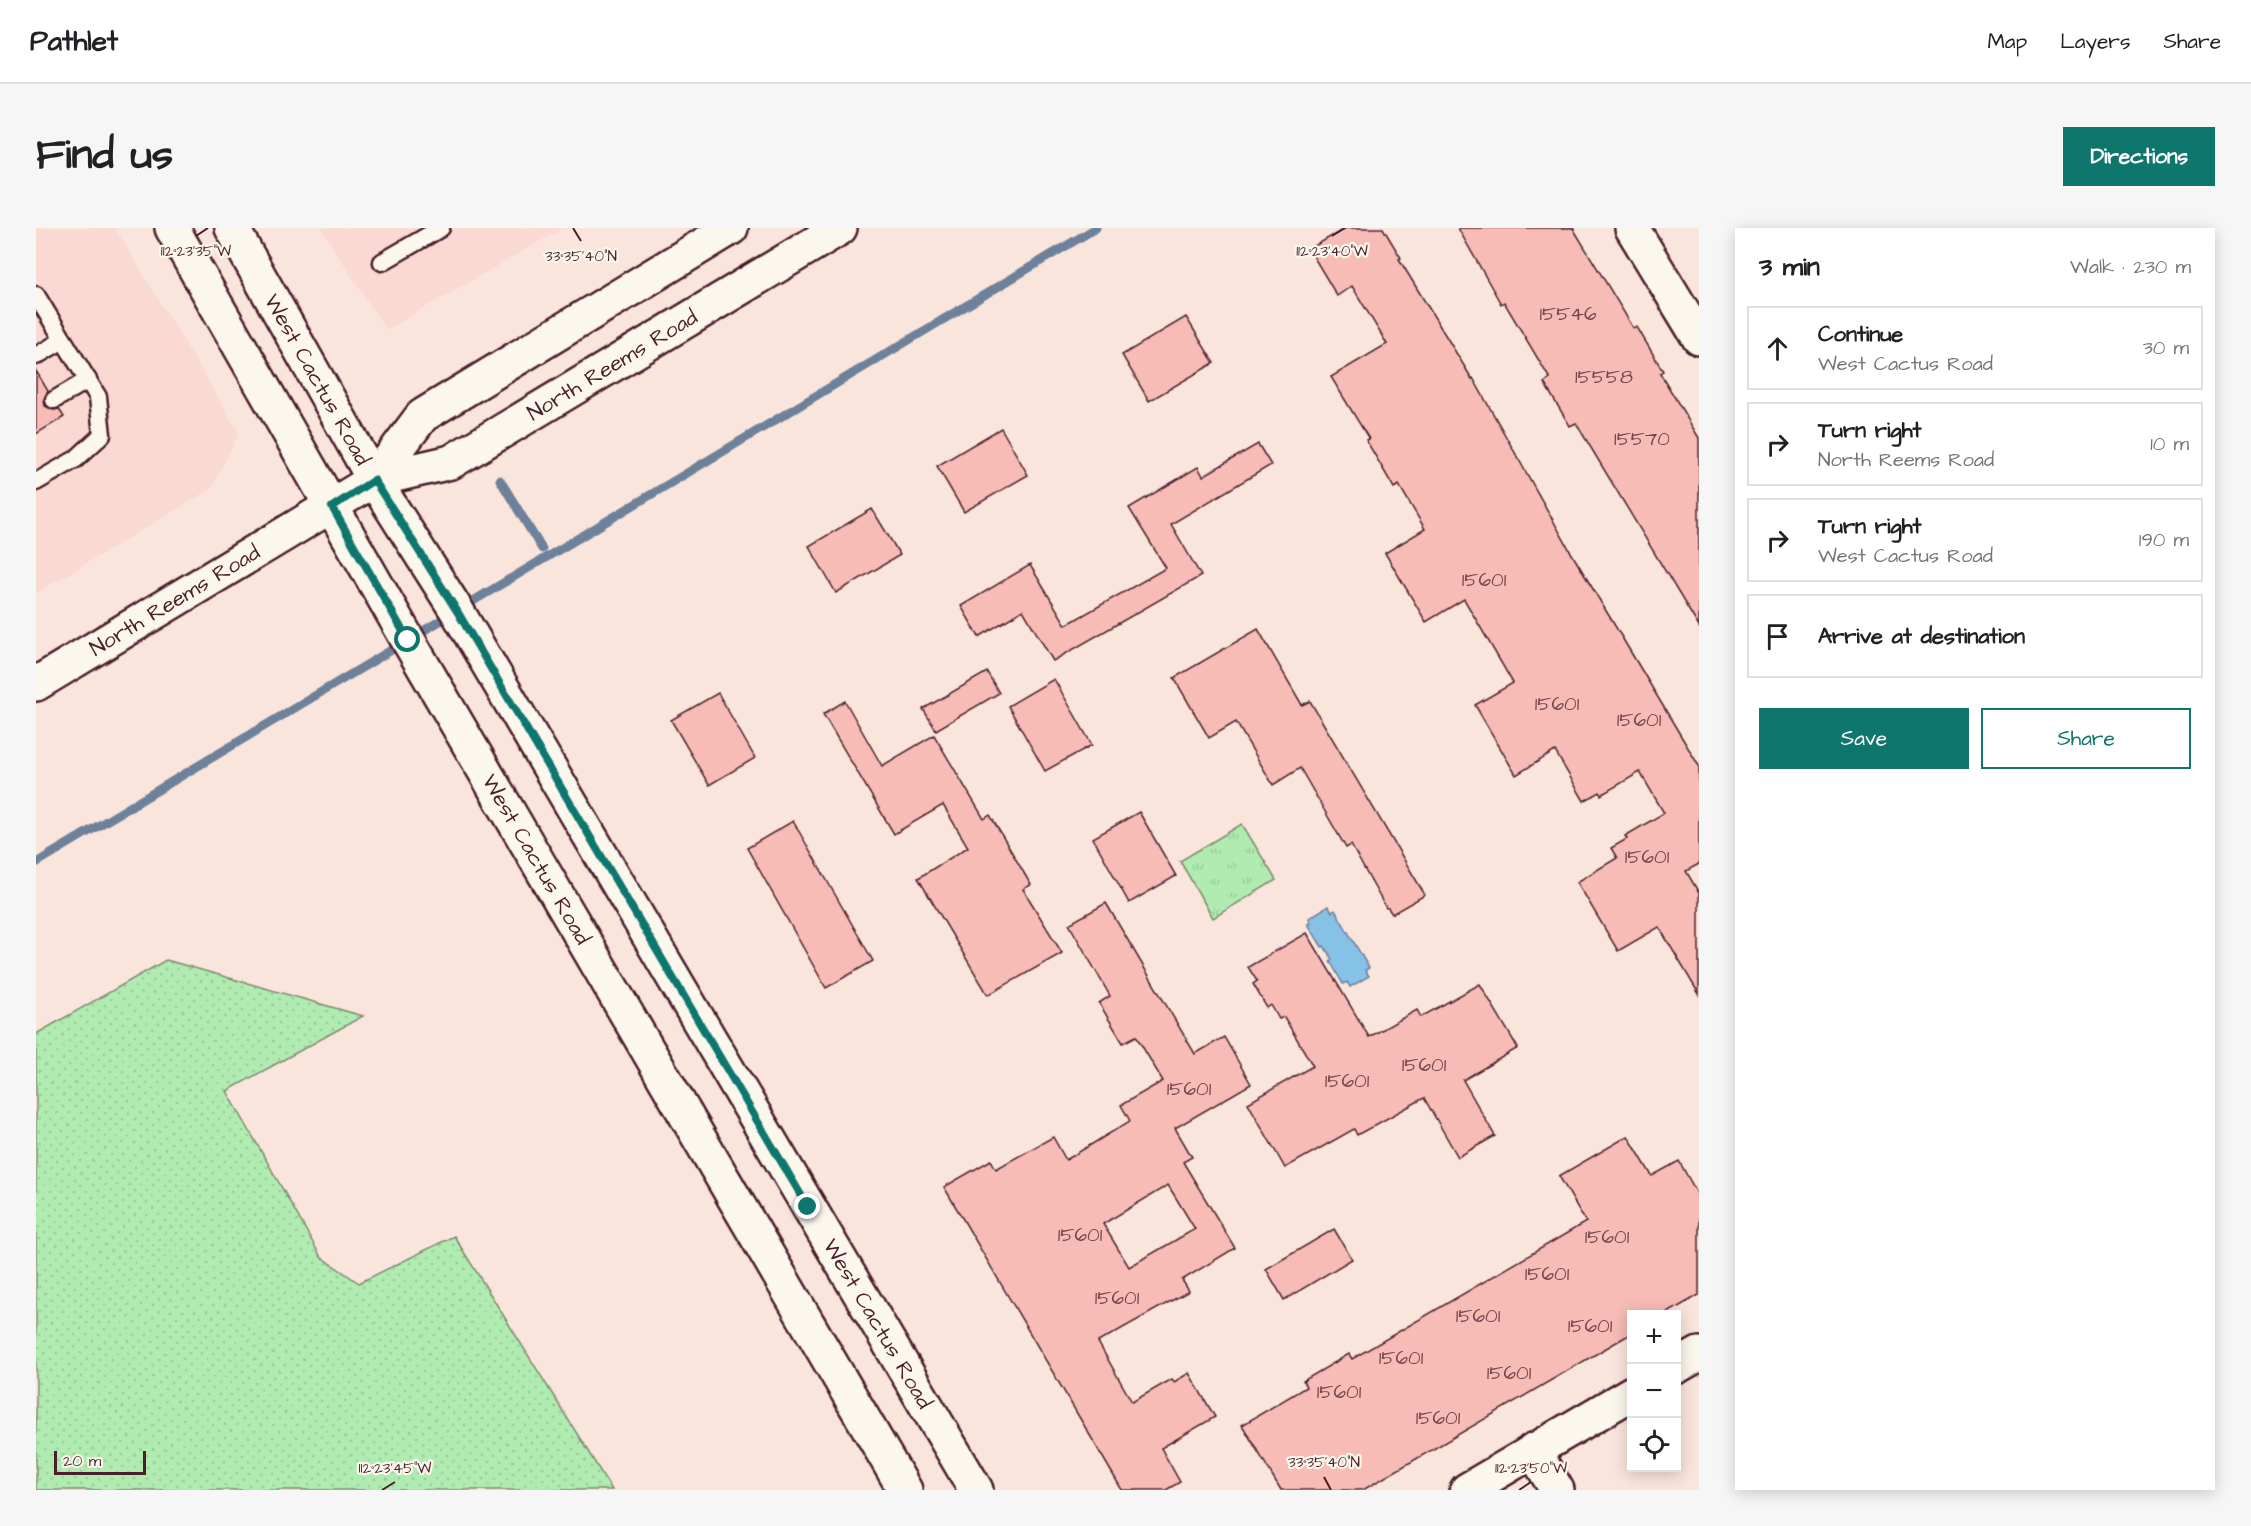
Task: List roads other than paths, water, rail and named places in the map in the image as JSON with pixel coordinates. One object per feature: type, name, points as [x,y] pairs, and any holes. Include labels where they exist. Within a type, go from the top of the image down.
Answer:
[{"type":"main road","name":"West Cactus Road","points":[[172,228],[905,1490]]},
{"type":"main road","name":"West Cactus Road","points":[[232,228],[374,480],[457,611],[976,1490]]},
{"type":"main road","name":"North Reems Road","points":[[36,684],[374,480],[451,462],[840,228]]},
{"type":"main road","points":[[1632,228],[1699,338]]},
{"type":"main road","name":"North Reems Road","points":[[374,480],[422,416],[727,229]]},
{"type":"main road","points":[[1681,1365],[1699,1354]]},
{"type":"main road","points":[[1467,1490],[1627,1397]]},
{"type":"main road","points":[[1533,1450],[1557,1490]]},
{"type":"lane","points":[[382,262],[441,228]]},
{"type":"lane","points":[[36,482],[76,459],[102,435],[98,397],[38,301]]},
{"type":"lane","points":[[36,356],[63,340]]},
{"type":"lane","points":[[54,400],[87,380]]},
{"type":"water","points":[[1328,906],[1332,912],[1335,910],[1369,968],[1365,970],[1369,976],[1350,987],[1347,982],[1343,984],[1330,961],[1332,959],[1308,924],[1311,923],[1309,918]]},
{"type":"waterway","points":[[36,863],[1096,228]]},
{"type":"waterway","points":[[500,480],[542,549]]}]
